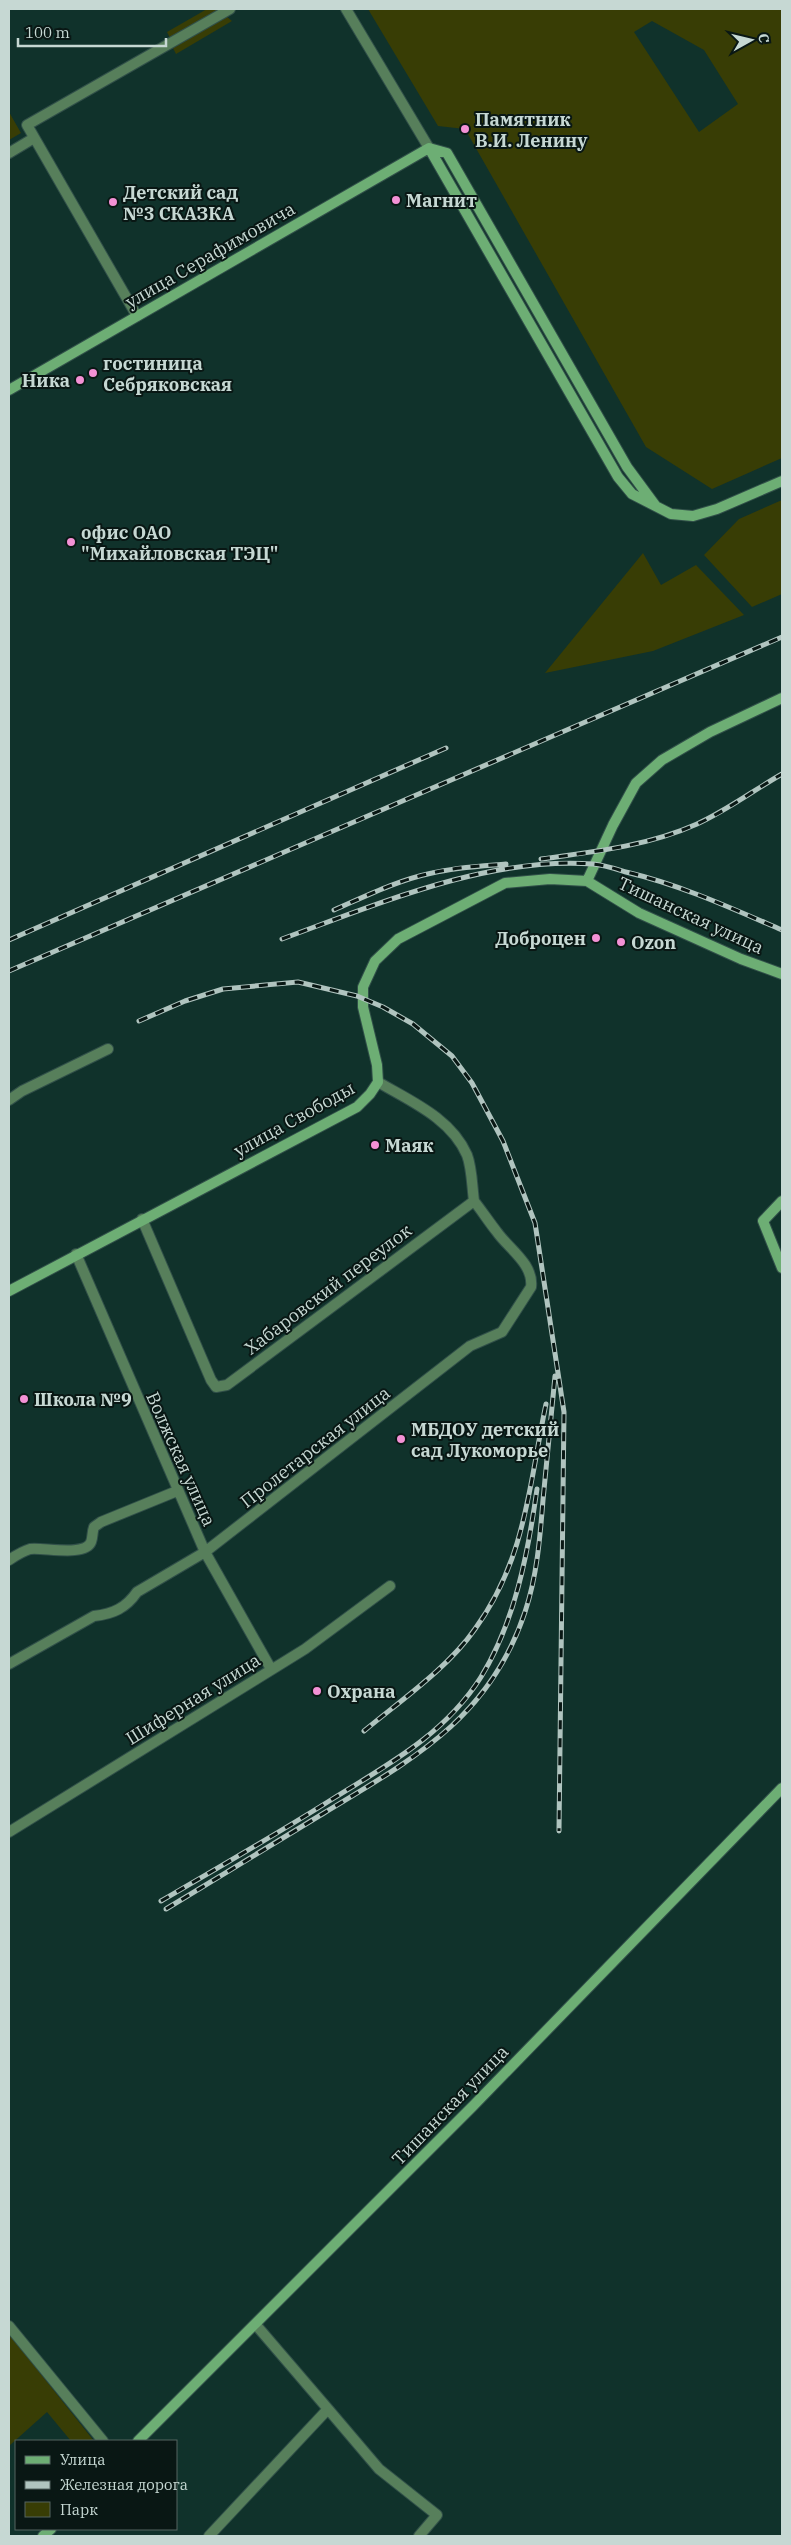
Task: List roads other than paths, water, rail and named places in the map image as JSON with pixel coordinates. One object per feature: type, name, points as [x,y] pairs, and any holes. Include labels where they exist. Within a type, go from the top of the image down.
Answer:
[{"type":"street","points":[[137,316],[27,125],[230,9]]},
{"type":"street","points":[[346,9],[429,148],[618,477],[632,494],[671,514],[693,516],[717,509],[782,481]]},
{"type":"street","points":[[9,153],[34,138]]},
{"type":"street","points":[[429,148],[448,153],[627,467],[656,507]]},
{"type":"street","name":"улица Серафимовича","points":[[10,387],[429,148]]},
{"type":"street","points":[[587,881],[613,825],[636,783],[662,760],[710,732],[782,698]]},
{"type":"street","name":"улица Свободы","points":[[9,1291],[357,1107],[370,1094],[378,1082],[377,1065],[363,1007],[363,987],[375,961],[398,939],[505,883],[550,879],[587,881]]},
{"type":"street","name":"Тишанская улица","points":[[587,881],[639,913],[741,959],[782,974]]},
{"type":"street","points":[[9,1100],[22,1091],[108,1049]]},
{"type":"street","points":[[378,1082],[436,1117],[454,1135],[467,1155],[474,1201]]},
{"type":"street","name":"Хабаровский переулок","points":[[142,1220],[211,1380],[216,1387],[221,1387],[227,1386],[474,1201]]},
{"type":"street","name":"Пролетарская улица","points":[[9,1664],[94,1616],[108,1614],[120,1609],[130,1602],[137,1592],[205,1552],[470,1346],[502,1332],[531,1287],[532,1282],[530,1274],[517,1254],[498,1234],[474,1201]]},
{"type":"street","points":[[782,1201],[763,1221],[782,1268]]},
{"type":"street","name":"Волжская улица","points":[[76,1254],[205,1552],[271,1669]]},
{"type":"street","points":[[9,1560],[27,1550],[40,1548],[71,1551],[85,1548],[91,1543],[94,1526],[100,1522],[177,1491]]},
{"type":"street","name":"Шиферная улица","points":[[9,1832],[305,1649],[390,1586]]},
{"type":"street","name":"Тишанская улица","points":[[139,2440],[256,2325],[782,1788]]},
{"type":"street","points":[[256,2325],[379,2469],[437,2515],[419,2536]]},
{"type":"street","points":[[9,2326],[102,2440]]},
{"type":"street","points":[[209,2536],[328,2409]]},
{"type":"railway","points":[[9,971],[782,637]]},
{"type":"railway","points":[[9,940],[446,748]]},
{"type":"railway","points":[[541,859],[620,847],[678,832],[719,813],[782,774]]},
{"type":"railway","points":[[282,939],[356,911],[434,885],[514,867],[554,863],[593,864],[646,877],[706,898],[782,930]]},
{"type":"railway","points":[[334,910],[382,889],[419,876],[460,868],[506,864]]},
{"type":"railway","points":[[139,1021],[185,1001],[223,989],[298,982],[357,996],[383,1007],[413,1024],[452,1056],[472,1083],[503,1141],[535,1223],[564,1412],[559,1831]]},
{"type":"railway","points":[[166,1909],[388,1774],[417,1754],[445,1732],[469,1708],[491,1681],[510,1649],[525,1612],[535,1571],[555,1376]]},
{"type":"railway","points":[[364,1731],[438,1671],[464,1643],[492,1603],[505,1576],[523,1521],[546,1404]]},
{"type":"railway","points":[[161,1901],[375,1773],[415,1746],[451,1715],[481,1677],[503,1633],[524,1562],[537,1489]]},
{"type":"place","name":"Памятник В.И. Ленину","points":[[465,129]]},
{"type":"place","name":"Магнит","points":[[396,200]]},
{"type":"place","name":"Детский сад №3 СКАЗКА","points":[[113,202]]},
{"type":"place","name":"гостиница Себряковская","points":[[93,373]]},
{"type":"place","name":"Ника","points":[[80,380]]},
{"type":"place","name":"офис ОАО \"Михайловская ТЭЦ\"","points":[[71,542]]},
{"type":"place","name":"Доброцен","points":[[596,938]]},
{"type":"place","name":"Ozon","points":[[621,942]]},
{"type":"place","name":"Mаяк","points":[[375,1145]]},
{"type":"place","name":"Школа №9","points":[[24,1399]]},
{"type":"place","name":"МБДОУ детский сад Лукоморье","points":[[401,1439]]},
{"type":"place","name":"Охрана","points":[[317,1691]]}]
